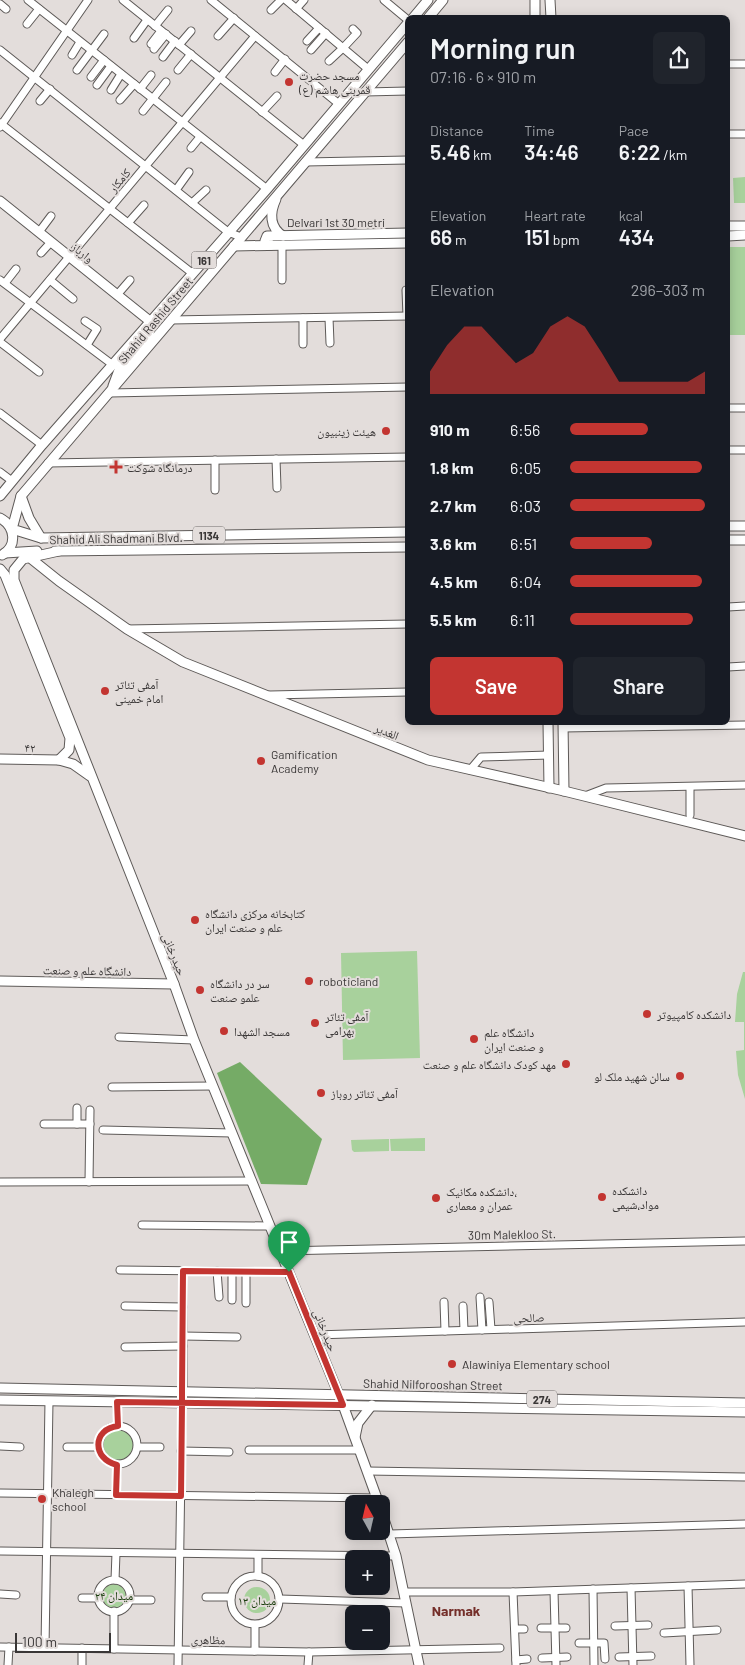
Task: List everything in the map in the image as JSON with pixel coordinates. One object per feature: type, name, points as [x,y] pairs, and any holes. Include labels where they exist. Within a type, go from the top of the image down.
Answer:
[{"type":"main road","points":[[416,15],[428,0]]},
{"type":"main road","points":[[430,15],[443,0]]},
{"type":"main road","points":[[534,15],[535,0]]},
{"type":"main road","points":[[550,0],[551,15]]},
{"type":"main road","name":"Shahid Rashid Street","points":[[0,496],[405,26]]},
{"type":"main road","name":"Shahid Rashid Street","points":[[2,554],[9,550],[13,540],[12,529],[21,496],[405,45]]},
{"type":"main road","name":"Delvari 1st 30 metri","points":[[279,192],[274,204],[272,221],[283,240]]},
{"type":"main road","name":"وارباز","points":[[0,201],[151,322]]},
{"type":"main road","points":[[730,226],[745,226]]},
{"type":"main road","name":"Delvari 1st 30 metri","points":[[234,246],[272,245],[283,240],[405,233]]},
{"type":"main road","points":[[730,236],[745,235]]},
{"type":"main road","name":"Delvari 1st 30 metri","points":[[283,240],[405,243]]},
{"type":"main road","points":[[166,304],[174,317]]},
{"type":"main road","points":[[110,393],[119,370],[149,335],[151,322]]},
{"type":"main road","points":[[21,496],[38,537],[32,544],[32,554],[50,554],[59,551]]},
{"type":"main road","points":[[0,518],[12,529]]},
{"type":"main road","points":[[730,526],[745,526]]},
{"type":"main road","name":"Shahid Ali Shadmani Blvd.","points":[[12,529],[38,537],[405,532]]},
{"type":"main road","points":[[730,540],[745,540]]},
{"type":"main road","name":"Shahid Ali Shadmani Blvd.","points":[[2,554],[32,554],[59,551],[405,547]]},
{"type":"main road","name":"الغدیر","points":[[32,554],[50,574],[127,629],[183,662],[266,696],[428,760],[585,796],[745,836]]},
{"type":"main road","name":"حیدرخانی","points":[[32,554],[18,564],[14,570],[14,580],[174,984],[194,1040],[343,1405]]},
{"type":"main road","points":[[50,554],[50,574]]},
{"type":"main road","points":[[0,569],[70,738],[69,750],[59,760],[73,764],[92,778]]},
{"type":"main road","points":[[548,725],[549,788]]},
{"type":"main road","points":[[563,725],[564,791]]},
{"type":"main road","name":"۴۲","points":[[0,759],[59,760]]},
{"type":"main road","name":"دانشگاه علم و صنعت","points":[[0,981],[174,984]]},
{"type":"main road","name":"Shahid Nilforooshan Street","points":[[0,1388],[745,1403]]},
{"type":"main road","points":[[182,1391],[182,1404]]},
{"type":"main road","name":"274","points":[[0,1400],[182,1404],[372,1405]]},
{"type":"main road","points":[[343,1405],[376,1495]]},
{"type":"main road","points":[[355,1437],[358,1423],[372,1405]]},
{"type":"main road","name":"Shahid Nilforooshan Street","points":[[372,1405],[745,1412]]},
{"type":"main road","points":[[390,1534],[419,1665]]},
{"type":"street","points":[[2,5],[3,0]]},
{"type":"street","points":[[28,0],[266,189]]},
{"type":"street","points":[[88,0],[1,125],[192,273]]},
{"type":"street","points":[[123,0],[304,145]]},
{"type":"street","points":[[211,0],[339,104]]},
{"type":"street","points":[[272,10],[280,0]]},
{"type":"street","points":[[286,0],[368,70]]},
{"type":"street","points":[[296,9],[304,0]]},
{"type":"street","points":[[384,0],[405,19]]},
{"type":"street","points":[[27,24],[38,9]]},
{"type":"street","points":[[153,47],[168,10]]},
{"type":"street","points":[[218,36],[234,18]]},
{"type":"street","points":[[134,38],[147,20]]},
{"type":"street","points":[[307,41],[319,28]]},
{"type":"street","points":[[329,61],[357,33],[353,30]]},
{"type":"street","points":[[163,57],[191,31]]},
{"type":"street","points":[[311,50],[326,33]]},
{"type":"street","points":[[77,70],[104,34]]},
{"type":"street","name":"کامکار","points":[[0,340],[255,36]]},
{"type":"street","points":[[72,55],[80,42]]},
{"type":"street","points":[[0,50],[192,203],[226,235],[234,246]]},
{"type":"street","points":[[178,70],[190,54]]},
{"type":"street","points":[[275,72],[285,59]]},
{"type":"street","points":[[91,78],[104,60]]},
{"type":"street","points":[[730,64],[745,64]]},
{"type":"street","points":[[97,85],[111,66]]},
{"type":"street","points":[[111,90],[121,74]]},
{"type":"street","points":[[120,100],[151,74]]},
{"type":"street","points":[[143,111],[166,82]]},
{"type":"street","points":[[40,101],[50,90]]},
{"type":"street","points":[[365,92],[405,91]]},
{"type":"street","points":[[262,112],[277,96]]},
{"type":"street","points":[[730,134],[745,134]]},
{"type":"street","points":[[191,148],[200,137]]},
{"type":"street","points":[[304,162],[405,160]]},
{"type":"street","points":[[176,190],[189,172]]},
{"type":"street","points":[[192,203],[206,190]]},
{"type":"street","points":[[128,223],[144,205]]},
{"type":"street","points":[[39,232],[51,216]]},
{"type":"street","points":[[226,235],[241,238]]},
{"type":"street","points":[[282,280],[283,240]]},
{"type":"street","points":[[40,253],[51,242]]},
{"type":"street","points":[[16,269],[3,282],[113,365]]},
{"type":"street","points":[[50,280],[73,299]]},
{"type":"street","points":[[117,295],[130,280]]},
{"type":"street","points":[[174,317],[330,318],[405,316]]},
{"type":"street","points":[[303,318],[304,344]]},
{"type":"street","points":[[330,318],[330,343]]},
{"type":"street","points":[[85,321],[97,329],[87,345]]},
{"type":"street","points":[[0,340],[39,372]]},
{"type":"street","points":[[110,393],[405,387]]},
{"type":"street","points":[[730,408],[745,408]]},
{"type":"street","points":[[0,413],[42,445]]},
{"type":"street","points":[[730,450],[745,450]]},
{"type":"street","points":[[48,463],[405,456]]},
{"type":"street","points":[[276,459],[277,488]]},
{"type":"street","points":[[215,460],[215,490]]},
{"type":"street","points":[[0,472],[12,481]]},
{"type":"street","points":[[730,606],[745,606]]},
{"type":"street","points":[[127,629],[405,624]]},
{"type":"street","points":[[730,667],[745,666]]},
{"type":"street","points":[[266,696],[405,692]]},
{"type":"street","points":[[563,725],[745,725]]},
{"type":"street","points":[[470,770],[481,757],[549,755]]},
{"type":"street","points":[[585,796],[606,788],[745,786]]},
{"type":"street","points":[[690,787],[690,815]]},
{"type":"street","points":[[119,1036],[194,1040]]},
{"type":"street","points":[[112,1087],[213,1086]]},
{"type":"street","points":[[77,1108],[77,1124]]},
{"type":"street","points":[[89,1182],[90,1110]]},
{"type":"street","points":[[44,1124],[90,1124]]},
{"type":"street","points":[[103,1130],[232,1133]]},
{"type":"street","points":[[0,1182],[252,1181]]},
{"type":"street","points":[[142,1225],[270,1226]]},
{"type":"street","name":"30m Malekloo St.","points":[[280,1251],[745,1240]]},
{"type":"street","points":[[120,1270],[289,1272]]},
{"type":"street","points":[[182,1391],[183,1271]]},
{"type":"street","points":[[217,1271],[219,1297]]},
{"type":"street","points":[[232,1272],[232,1300]]},
{"type":"street","points":[[246,1272],[246,1303]]},
{"type":"street","points":[[480,1297],[482,1330]]},
{"type":"street","points":[[444,1302],[445,1331]]},
{"type":"street","points":[[489,1302],[492,1330]]},
{"type":"street","points":[[126,1306],[183,1307]]},
{"type":"street","points":[[463,1306],[464,1330]]},
{"type":"street","name":"صالحی","points":[[314,1335],[745,1322]]},
{"type":"street","points":[[183,1336],[237,1337]]},
{"type":"street","points":[[125,1347],[183,1346]]},
{"type":"street","points":[[45,1648],[48,1401]]},
{"type":"street","points":[[117,1402],[118,1426]]},
{"type":"street","points":[[178,1665],[182,1404]]},
{"type":"street","points":[[118,1426],[130,1430],[135,1435],[138,1447],[136,1453],[128,1462],[117,1465],[105,1460],[98,1447],[103,1433],[108,1429],[118,1426]]},
{"type":"street","points":[[0,1446],[20,1447]]},
{"type":"street","points":[[67,1447],[98,1447]]},
{"type":"street","points":[[138,1447],[160,1447]]},
{"type":"street","points":[[249,1450],[360,1450]]},
{"type":"street","points":[[181,1451],[229,1452]]},
{"type":"street","points":[[116,1495],[117,1465]]},
{"type":"street","points":[[367,1471],[745,1477]]},
{"type":"street","points":[[0,1493],[345,1500]]},
{"type":"street","points":[[390,1534],[745,1524]]},
{"type":"street","points":[[0,1551],[258,1556],[396,1556]]},
{"type":"street","points":[[115,1580],[116,1553]]},
{"type":"street","points":[[258,1556],[258,1576]]},
{"type":"street","points":[[250,1576],[258,1576],[271,1581],[280,1600],[279,1607],[270,1620],[256,1625],[247,1623],[234,1613],[231,1597],[237,1584],[243,1579],[250,1576]]},
{"type":"street","points":[[115,1580],[119,1580],[127,1586],[129,1600],[124,1608],[114,1612],[102,1606],[98,1593],[102,1585],[115,1580]]},
{"type":"street","points":[[404,1592],[513,1592],[745,1584]]},
{"type":"street","points":[[688,1586],[690,1665]]},
{"type":"street","points":[[631,1588],[633,1665]]},
{"type":"street","points":[[593,1589],[594,1665]]},
{"type":"street","points":[[554,1591],[555,1661]]},
{"type":"street","points":[[513,1592],[513,1632],[516,1662],[527,1659]]},
{"type":"street","points":[[0,1594],[16,1595]]},
{"type":"street","points":[[206,1597],[231,1597]]},
{"type":"street","points":[[82,1598],[98,1598]]},
{"type":"street","points":[[129,1600],[151,1600]]},
{"type":"street","points":[[280,1600],[406,1603]]},
{"type":"street","points":[[114,1612],[114,1649]]},
{"type":"street","points":[[254,1651],[256,1625]]},
{"type":"street","points":[[616,1626],[648,1625]]},
{"type":"street","points":[[541,1628],[566,1628]]},
{"type":"street","points":[[513,1632],[524,1629]]},
{"type":"street","points":[[664,1633],[717,1630]]},
{"type":"street","points":[[579,1643],[604,1643],[605,1659]]},
{"type":"street","name":"مظاهری","points":[[0,1647],[308,1652],[500,1648]]},
{"type":"street","points":[[8,1665],[9,1647]]},
{"type":"street","points":[[82,1648],[82,1665]]},
{"type":"street","points":[[308,1652],[308,1665]]},
{"type":"street","points":[[619,1657],[650,1656]]},
{"type":"street","points":[[542,1658],[555,1661],[567,1657]]},
{"type":"green space","points":[[745,177],[745,203],[734,203],[733,178]]},
{"type":"green space","points":[[730,247],[745,247],[745,335],[730,335]]},
{"type":"green space","points":[[417,951],[420,1058],[343,1060],[341,953]]},
{"type":"green space","points":[[743,972],[745,972],[745,1099],[738,1075],[736,1051],[744,1050],[744,1022],[735,1022],[737,994]]},
{"type":"green space","points":[[240,1062],[322,1139],[307,1185],[261,1184],[217,1073]]},
{"type":"green space","points":[[425,1138],[425,1151],[391,1151],[390,1139]]},
{"type":"green space","points":[[389,1139],[389,1151],[354,1152],[352,1150],[351,1140]]},
{"type":"green space","points":[[119,1429],[130,1434],[135,1445],[130,1456],[119,1461],[108,1456],[103,1445],[108,1434]]},
{"type":"green space","name":"میدان ۲۴","points":[[114,1580],[120,1581],[128,1589],[128,1601],[120,1609],[114,1610],[108,1609],[100,1601],[99,1595],[100,1589],[108,1581]]},
{"type":"green space","name":"میدان ۱۳","points":[[257,1587],[266,1591],[270,1600],[266,1609],[257,1613],[248,1609],[244,1600],[248,1591]]},
{"type":"place","name":"مسجد حضرت قمربنی هاشم (ع)","points":[[289,82]]},
{"type":"place","name":"هیئت زینبیون","points":[[386,431]]},
{"type":"place","name":"درمانگاه شوکت","points":[[116,467]]},
{"type":"place","name":"آمفی تئاتر امام خمینی","points":[[105,691]]},
{"type":"place","name":"Gamification Academy","points":[[261,761]]},
{"type":"place","name":"کتابخانه مرکزی دانشگاه علم و صنعت ایران","points":[[195,920]]},
{"type":"place","name":"roboticland","points":[[309,981]]},
{"type":"place","name":"سر در دانشگاه علمو صنعت","points":[[200,990]]},
{"type":"place","name":"دانشکده کامپیوتر","points":[[647,1014]]},
{"type":"place","name":"آمفی تئاتر بهرامی","points":[[315,1023]]},
{"type":"place","name":"مسجد الشهدا","points":[[224,1031]]},
{"type":"place","name":"دانشگاه علم و صنعت ایران","points":[[474,1039]]},
{"type":"place","name":"مهد کودک دانشگاه علم و صنعت","points":[[566,1064]]},
{"type":"place","name":"سالن شهید ملک لو","points":[[680,1076]]},
{"type":"place","name":"آمفی تئاتر روباز","points":[[321,1093]]},
{"type":"place","name":"دانشکده مواد،شیمی","points":[[602,1197]]},
{"type":"place","name":"دانشکده مکانیک، عمران و معماری","points":[[436,1198]]},
{"type":"place","name":"Alawiniya Elementary school","points":[[452,1364]]},
{"type":"place","name":"Khalegh school","points":[[42,1499]]},
{"type":"district","name":"Narmak","points":[[456,1610]]},
{"type":"route","points":[[289,1272],[183,1271],[182,1404],[181,1496],[116,1495],[117,1465],[105,1460],[98,1447],[103,1433],[113,1426],[118,1426],[117,1402],[182,1404],[343,1405],[289,1272]]}]
